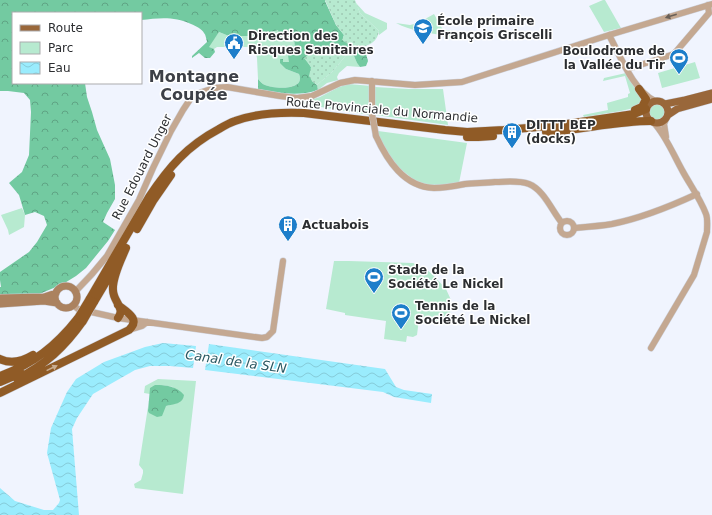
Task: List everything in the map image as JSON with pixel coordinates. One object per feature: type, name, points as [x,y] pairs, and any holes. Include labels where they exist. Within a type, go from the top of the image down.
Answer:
[{"type":"highway","points":[[542,127],[637,109],[642,107],[646,99],[640,89]]},
{"type":"highway","name":"Route Provinciale du Normandie","points":[[92,301],[150,197],[171,166],[179,157],[206,136],[232,122],[260,115],[289,112],[467,132],[560,125],[634,114],[646,108]]},
{"type":"highway","name":"Route Provinciale du Normandie","points":[[0,376],[27,364],[41,355],[78,321],[126,248],[168,178],[194,150],[224,131],[242,124],[260,120],[289,117],[333,120],[455,136],[478,137],[565,131],[636,121],[652,122]]},
{"type":"highway","points":[[118,318],[122,310],[114,297],[112,289],[126,248]]},
{"type":"highway","points":[[1,391],[129,330],[134,325],[134,320],[118,305]]},
{"type":"highway","points":[[1,391],[48,360],[58,351],[66,343],[78,321]]},
{"type":"highway","points":[[0,359],[3,361],[14,362],[26,359],[38,352],[78,321]]},
{"type":"highway","points":[[0,382],[29,369],[58,351]]},
{"type":"main road","points":[[665,104],[712,93]]},
{"type":"main road","points":[[667,117],[668,109],[661,101],[650,103],[646,108],[647,116],[652,122],[660,123],[677,109],[712,99]]},
{"type":"main road","points":[[665,128],[670,118],[678,111],[691,104]]},
{"type":"main road","points":[[0,304],[44,301],[57,303],[65,308],[73,305],[76,299],[75,292],[70,287],[66,286],[60,288],[56,293],[55,298],[57,303]]},
{"type":"main road","points":[[0,298],[44,297],[56,293]]},
{"type":"street","name":"Rue Edouard Unger","points":[[75,292],[107,256],[139,200],[162,150],[183,110],[191,98],[199,93],[214,88],[227,87],[298,98],[312,96],[344,82],[355,80],[415,85],[462,82],[554,52],[710,5]]},
{"type":"street","points":[[627,69],[674,54],[709,13],[710,5]]},
{"type":"street","points":[[609,35],[627,69],[640,89],[648,97],[656,101]]},
{"type":"street","points":[[372,81],[372,114],[376,136],[383,151],[402,175],[415,184],[433,188],[515,181],[530,184],[540,192],[562,223]]},
{"type":"street","points":[[646,108],[648,97]]},
{"type":"street","points":[[667,117],[665,128],[667,142]]},
{"type":"street","points":[[651,348],[694,275],[707,232],[706,215],[697,194],[660,130],[652,122]]},
{"type":"street","points":[[574,228],[610,224],[631,219],[652,213],[697,194]]},
{"type":"street","points":[[567,221],[573,223],[574,230],[572,234],[567,235],[561,232],[560,227],[562,223],[567,221]]},
{"type":"street","points":[[73,305],[78,309],[118,318],[262,338],[267,337],[273,331],[282,261]]},
{"type":"street","points":[[129,330],[142,326],[147,322]]},
{"type":"green space","points":[[0,0],[326,0],[325,1],[336,25],[344,35],[343,38],[354,48],[364,47],[368,61],[366,66],[360,67],[354,56],[339,45],[328,53],[323,46],[305,58],[311,67],[312,81],[317,85],[318,90],[296,94],[280,93],[258,89],[258,79],[265,85],[282,88],[294,86],[300,80],[299,74],[286,69],[280,63],[280,59],[283,59],[283,62],[289,62],[288,55],[295,49],[294,38],[280,37],[278,30],[259,36],[229,36],[219,32],[209,47],[214,49],[215,52],[210,58],[205,58],[199,53],[192,58],[192,56],[207,42],[206,36],[199,28],[185,21],[160,18],[142,20],[142,12],[12,12],[12,84],[85,84],[87,97],[97,130],[110,159],[115,185],[115,199],[103,222],[115,230],[108,241],[86,268],[76,276],[63,284],[37,295],[0,295],[0,272],[29,252],[47,225],[44,216],[35,212],[25,215],[19,195],[9,183],[22,172],[29,155],[31,112],[30,100],[24,93],[0,91]]},
{"type":"green space","points":[[325,0],[355,0],[360,13],[379,31],[376,39],[367,46],[354,48],[342,40],[344,35],[336,25]]},
{"type":"green space","points":[[605,0],[621,28],[604,32],[589,6]]},
{"type":"green space","points":[[356,3],[365,13],[387,23],[387,29],[379,35],[379,31],[360,13]]},
{"type":"green space","points":[[434,14],[443,30],[453,31],[453,39],[441,35],[413,30],[396,23],[410,25],[418,23]]},
{"type":"green space","points":[[278,30],[280,37],[294,38],[295,49],[291,54],[289,62],[283,62],[283,59],[280,60],[286,69],[299,74],[300,80],[294,86],[282,88],[265,85],[261,82],[258,79],[257,58],[253,47],[217,47],[214,49],[208,47],[219,32],[229,36],[259,36]]},
{"type":"green space","points":[[339,45],[348,53],[333,71],[317,85],[309,76],[311,67],[304,58],[315,50],[324,46],[328,53]]},
{"type":"green space","points":[[348,53],[354,56],[360,67],[347,66],[339,73],[337,77],[338,80],[327,83],[318,90],[317,85],[333,71]]},
{"type":"green space","name":"Boulodrome de la Vallée du Tir","points":[[695,62],[700,78],[662,88],[658,73]]},
{"type":"green space","points":[[626,73],[643,100],[638,107],[584,117],[583,115],[608,110],[607,103],[628,97],[628,94],[630,93],[625,76],[603,81],[604,78]]},
{"type":"green space","points":[[349,84],[371,86],[370,115],[301,103],[320,97],[339,87]]},
{"type":"green space","points":[[375,87],[443,89],[448,125],[375,115]]},
{"type":"green space","points":[[657,104],[664,109],[665,112],[660,119],[657,120],[650,115],[649,112],[654,105]]},
{"type":"green space","points":[[378,131],[467,143],[459,183],[431,186],[414,180],[398,167],[379,140]]},
{"type":"green space","points":[[22,208],[25,215],[24,227],[9,235],[1,215]]},
{"type":"green space","points":[[334,261],[413,263],[425,268],[446,289],[451,300],[450,315],[447,325],[419,319],[417,335],[413,337],[407,336],[406,342],[384,339],[386,321],[345,315],[345,313],[326,309]]},
{"type":"green space","points":[[158,379],[196,381],[183,494],[135,488],[134,484],[141,480],[143,473],[143,470],[139,465],[150,394],[144,393],[145,386]],"holes":[[[163,385],[173,387],[180,402],[148,409],[150,394]]]},
{"type":"green space","points":[[155,385],[175,388],[184,395],[180,402],[166,406],[162,416],[157,417],[148,411],[150,388]]},
{"type":"water","points":[[163,343],[196,346],[193,368],[150,366],[135,370],[93,394],[77,418],[72,429],[79,515],[0,515],[0,488],[15,501],[44,510],[53,510],[59,503],[60,500],[47,453],[51,428],[67,392],[76,379],[104,362],[145,347]]},
{"type":"water","points":[[209,344],[385,369],[396,387],[404,390],[432,394],[431,403],[394,397],[383,392],[205,370]]},
{"type":"waterway","name":"Canal de la SLN","points":[[190,353],[211,356]]},
{"type":"place","name":"École primaire François Griscelli","points":[[423,45]]},
{"type":"place","name":"Direction des Risques Sanitaires","points":[[234,60]]},
{"type":"place","name":"Boulodrome de la Vallée du Tir","points":[[679,75]]},
{"type":"place","name":"DITTT BEP (docks)","points":[[512,149]]},
{"type":"place","name":"Actuabois","points":[[288,242]]},
{"type":"place","name":"Stade de la Société Le Nickel","points":[[374,294]]},
{"type":"place","name":"Tennis de la Société Le Nickel","points":[[401,330]]},
{"type":"district","name":"Montagne Coupée","points":[[194,85]]}]
